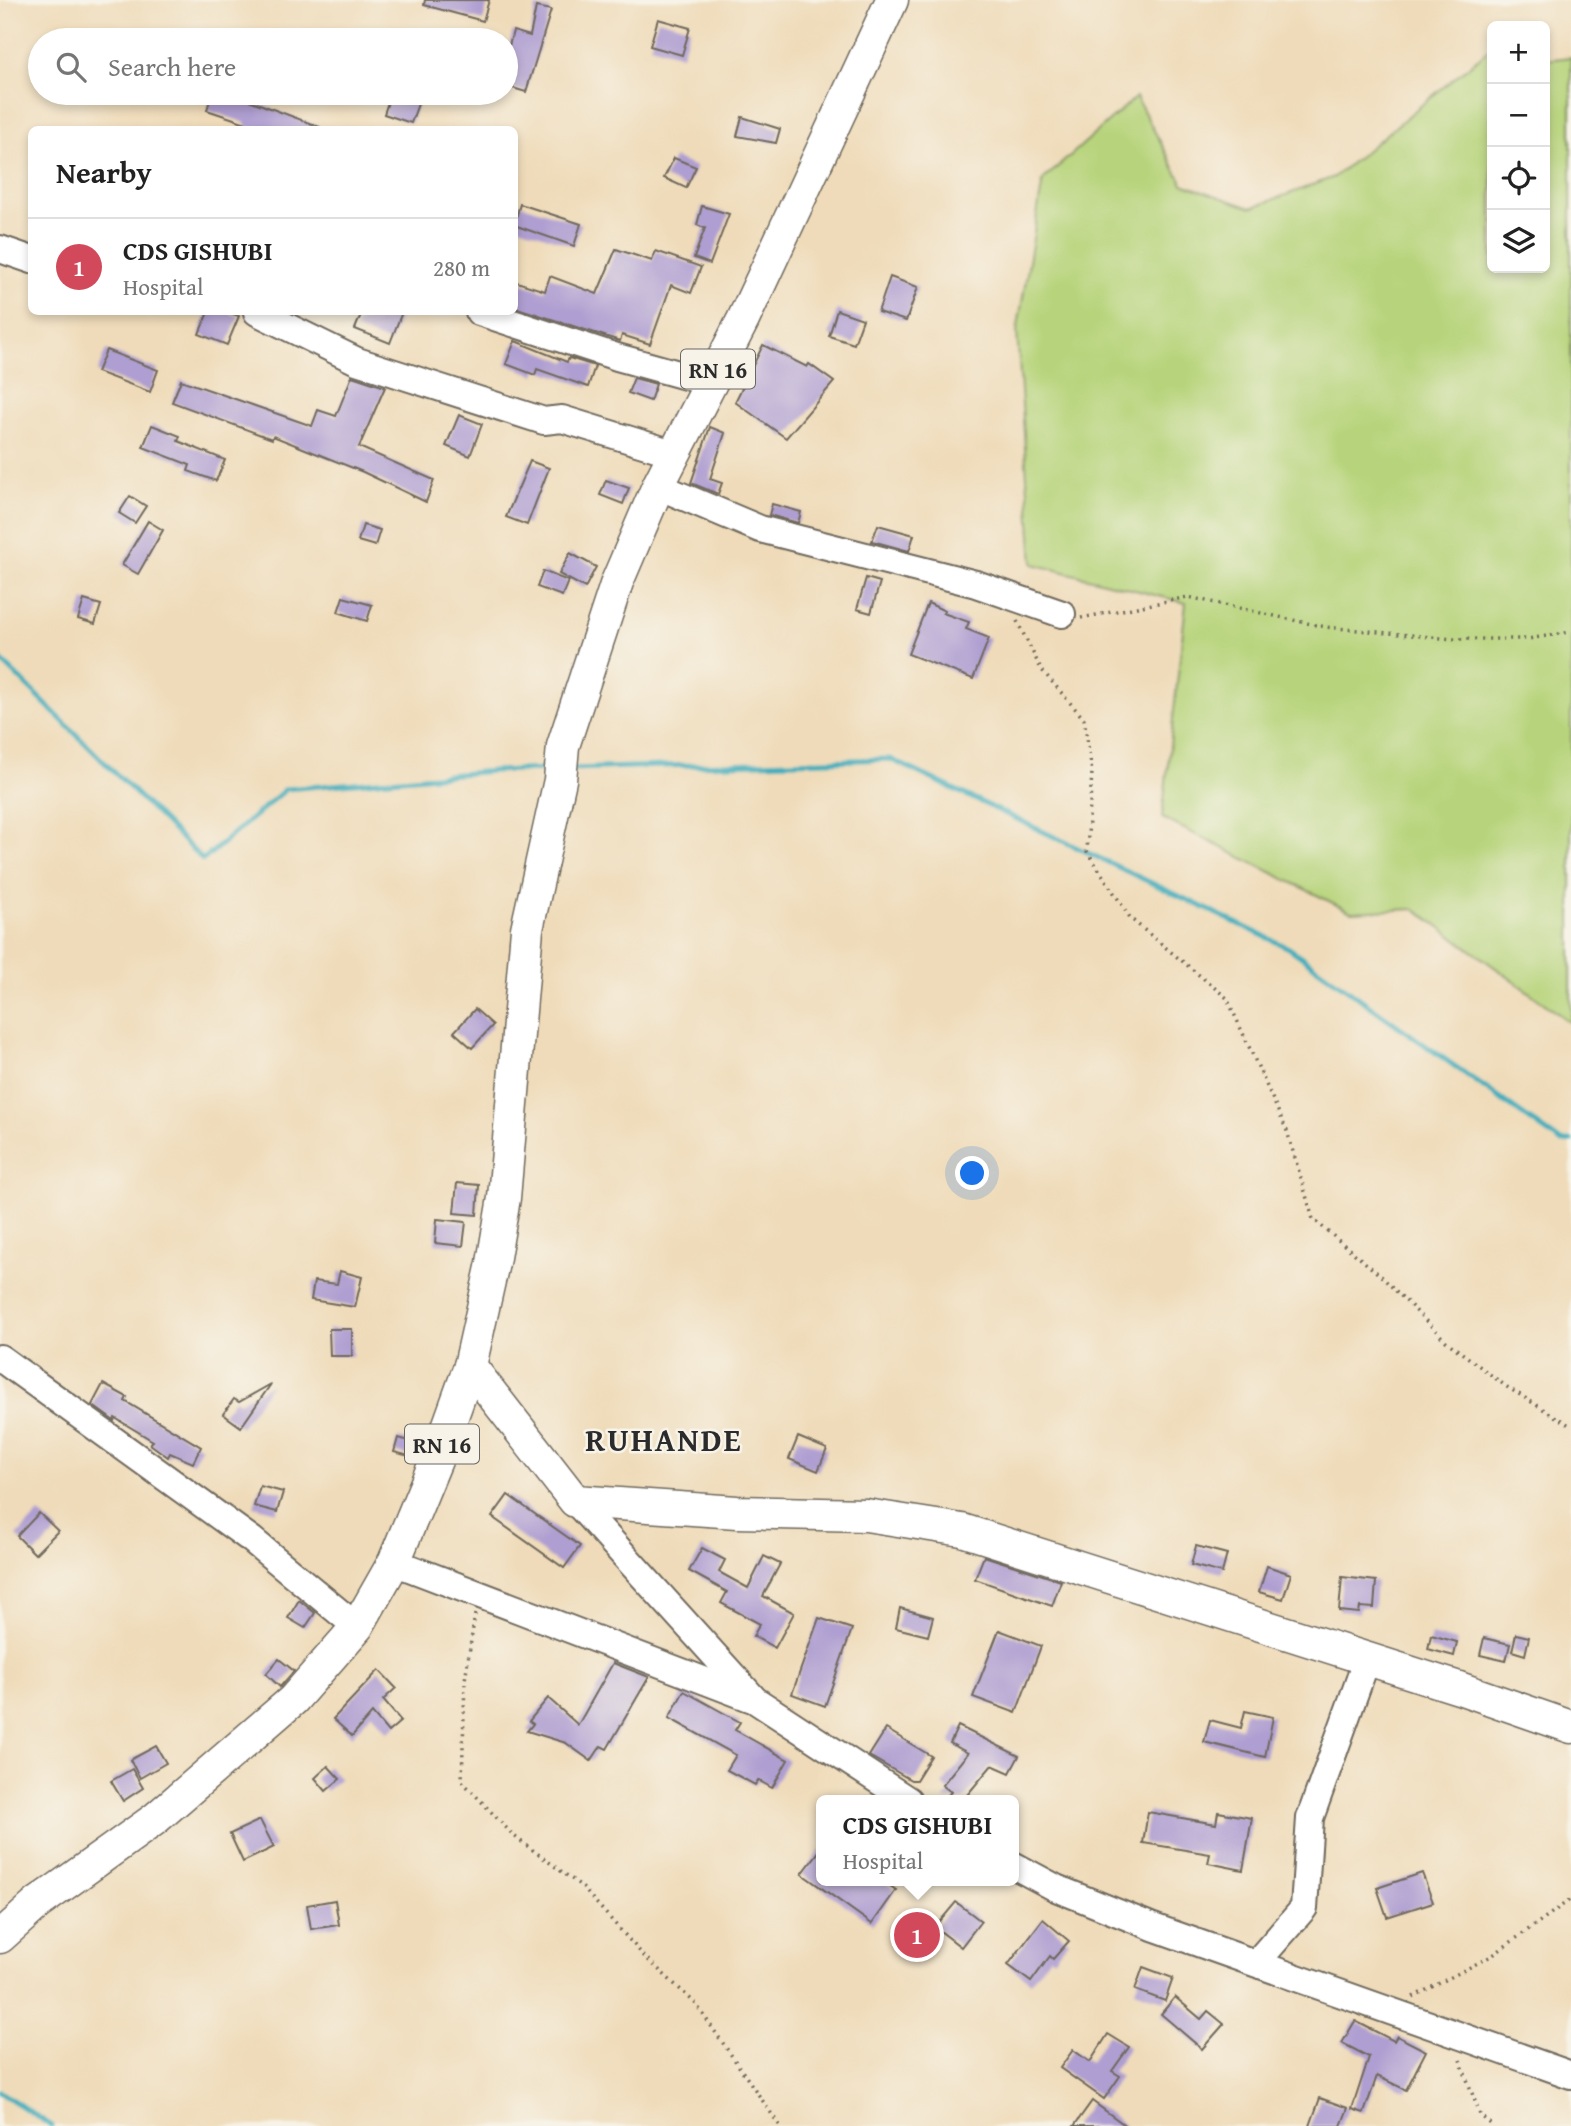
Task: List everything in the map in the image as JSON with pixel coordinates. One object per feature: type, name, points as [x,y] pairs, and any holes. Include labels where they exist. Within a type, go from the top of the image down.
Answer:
[{"type":"main road","name":"RN 16","points":[[0,1937],[38,1903],[155,1819],[293,1700],[358,1627],[394,1562],[437,1458],[470,1366],[493,1263],[504,1198],[527,929],[560,780],[563,746],[617,582],[658,486],[711,383],[892,0]]},
{"type":"main road","points":[[470,1366],[575,1501],[737,1511],[866,1515],[962,1530],[1367,1658],[1571,1727]]},
{"type":"street","points":[[0,249],[28,259]]},
{"type":"street","points":[[263,315],[356,361],[544,421],[562,419],[676,454]]},
{"type":"street","points":[[488,315],[617,357],[711,383]]},
{"type":"street","points":[[658,486],[760,529],[976,584],[1062,614]]},
{"type":"street","points":[[0,1358],[252,1541],[358,1627]]},
{"type":"street","points":[[575,1501],[755,1700]]},
{"type":"street","points":[[394,1562],[755,1700],[900,1795]]},
{"type":"street","points":[[1256,1963],[1304,1908],[1310,1818],[1367,1658]]},
{"type":"street","points":[[1019,1868],[1056,1888],[1256,1963],[1571,2075]]},
{"type":"path","points":[[1004,594],[1041,669],[1084,719],[1092,772],[1087,851],[1131,919],[1227,998],[1287,1131],[1313,1219],[1381,1276],[1447,1341],[1507,1387],[1571,1426]]},
{"type":"path","points":[[1062,614],[1082,618],[1188,597],[1325,627],[1452,639],[1528,639],[1571,632]]},
{"type":"path","points":[[478,1594],[465,1680],[462,1781],[514,1836],[581,1886],[643,1955],[696,2004],[780,2126]]},
{"type":"path","points":[[1390,2010],[1493,1955],[1571,1899]]},
{"type":"path","points":[[1445,2030],[1466,2071],[1480,2115],[1493,2126]]},
{"type":"green space","points":[[1487,51],[1487,273],[1550,273],[1550,59],[1571,57],[1571,1023],[1415,909],[1351,912],[1162,818],[1186,603],[1033,564],[1017,332],[1043,180],[1136,97],[1183,184],[1251,208],[1334,177]]},
{"type":"building","points":[[425,0],[489,0],[483,21],[424,5]]},
{"type":"building","points":[[536,7],[551,10],[526,92],[518,90],[518,32],[530,36]]},
{"type":"building","points":[[658,19],[690,28],[682,55],[650,46]]},
{"type":"building","points":[[208,105],[262,105],[317,126],[245,126],[246,123],[207,110]]},
{"type":"building","points":[[387,105],[418,105],[411,123],[384,114]]},
{"type":"building","points":[[742,117],[780,129],[776,143],[737,136]]},
{"type":"building","points":[[674,158],[696,167],[686,188],[664,178]]},
{"type":"building","points":[[520,204],[581,224],[574,246],[518,226]]},
{"type":"building","points":[[702,206],[729,214],[710,264],[694,258],[705,228],[697,225]]},
{"type":"building","points":[[616,249],[652,261],[656,251],[701,267],[691,293],[671,285],[650,344],[622,335],[620,341],[518,308],[518,282],[545,291],[550,276],[597,294]]},
{"type":"building","points":[[890,277],[918,287],[906,321],[878,312]]},
{"type":"building","points":[[837,310],[863,319],[854,344],[829,336]]},
{"type":"building","points":[[207,315],[239,316],[227,345],[199,334]]},
{"type":"building","points":[[361,315],[401,315],[390,343],[355,329]]},
{"type":"building","points":[[515,341],[567,362],[569,358],[595,366],[588,387],[537,369],[535,375],[506,364]]},
{"type":"building","points":[[763,345],[807,367],[809,364],[834,382],[786,438],[735,402]]},
{"type":"building","points":[[106,350],[158,370],[150,392],[97,372]]},
{"type":"building","points":[[352,376],[385,387],[359,447],[434,480],[426,502],[363,472],[273,436],[272,439],[172,402],[181,380],[312,426],[318,410],[336,416]]},
{"type":"building","points":[[634,378],[656,384],[650,401],[628,393]]},
{"type":"building","points":[[459,415],[482,424],[470,456],[446,446]]},
{"type":"building","points":[[152,425],[180,436],[178,441],[225,460],[216,481],[188,471],[190,465],[143,447]]},
{"type":"building","points":[[710,427],[725,433],[710,479],[722,483],[718,494],[691,483]]},
{"type":"building","points":[[530,461],[549,468],[527,525],[506,517]]},
{"type":"building","points":[[606,480],[629,488],[623,504],[600,495]]},
{"type":"building","points":[[130,496],[146,506],[135,523],[119,513]]},
{"type":"building","points":[[772,504],[801,512],[798,523],[769,515]]},
{"type":"building","points":[[148,521],[163,530],[138,574],[122,565]]},
{"type":"building","points":[[363,525],[380,530],[375,546],[358,541]]},
{"type":"building","points":[[878,525],[914,535],[909,551],[872,541]]},
{"type":"building","points":[[570,553],[596,567],[585,588],[559,574]]},
{"type":"building","points":[[543,571],[568,581],[562,596],[537,587]]},
{"type":"building","points":[[866,578],[880,582],[871,613],[857,609]]},
{"type":"building","points":[[343,597],[372,605],[367,621],[338,612]]},
{"type":"building","points":[[84,600],[101,605],[95,624],[78,619]]},
{"type":"building","points":[[928,603],[945,611],[943,613],[969,622],[966,629],[989,638],[973,679],[908,654]]},
{"type":"building","points":[[475,1009],[493,1025],[472,1048],[454,1032]]},
{"type":"building","points":[[457,1183],[479,1185],[477,1215],[454,1213]]},
{"type":"building","points":[[437,1219],[466,1222],[463,1246],[435,1243]]},
{"type":"building","points":[[340,1271],[362,1277],[355,1307],[311,1300],[314,1281],[337,1284]]},
{"type":"building","points":[[329,1329],[352,1329],[352,1356],[330,1356]]},
{"type":"building","points":[[103,1384],[127,1397],[125,1401],[201,1447],[193,1463],[170,1453],[168,1457],[150,1444],[153,1441],[115,1418],[114,1421],[92,1405]]},
{"type":"building","points":[[271,1384],[241,1427],[223,1414],[234,1399],[239,1402]]},
{"type":"building","points":[[798,1437],[827,1449],[818,1471],[789,1459]]},
{"type":"building","points":[[398,1438],[422,1444],[417,1458],[394,1452]]},
{"type":"building","points":[[260,1486],[283,1492],[277,1512],[254,1506]]},
{"type":"building","points":[[508,1495],[580,1546],[564,1568],[492,1517]]},
{"type":"building","points":[[39,1513],[58,1531],[35,1554],[17,1536]]},
{"type":"building","points":[[1196,1546],[1227,1554],[1222,1573],[1191,1565]]},
{"type":"building","points":[[702,1548],[725,1560],[719,1572],[748,1588],[764,1556],[780,1564],[763,1596],[794,1613],[775,1648],[753,1636],[760,1624],[721,1603],[727,1592],[689,1571]]},
{"type":"building","points":[[984,1556],[1061,1581],[1052,1606],[975,1579]]},
{"type":"building","points":[[1267,1566],[1291,1574],[1283,1599],[1259,1592]]},
{"type":"building","points":[[1342,1577],[1376,1581],[1374,1608],[1360,1607],[1359,1613],[1339,1611]]},
{"type":"building","points":[[299,1600],[315,1613],[305,1628],[288,1618]]},
{"type":"building","points":[[900,1608],[933,1617],[928,1636],[896,1628]]},
{"type":"building","points":[[819,1618],[852,1629],[825,1706],[792,1694]]},
{"type":"building","points":[[999,1630],[1041,1646],[1016,1713],[973,1697]]},
{"type":"building","points":[[1516,1634],[1529,1637],[1525,1655],[1512,1651]]},
{"type":"building","points":[[1431,1635],[1457,1642],[1454,1656],[1428,1649]]},
{"type":"building","points":[[1484,1638],[1510,1644],[1506,1661],[1480,1655]]},
{"type":"building","points":[[279,1659],[294,1671],[280,1687],[266,1674]]},
{"type":"building","points":[[613,1663],[649,1677],[607,1749],[601,1746],[591,1761],[566,1743],[527,1731],[533,1724],[529,1721],[548,1698],[578,1725]]},
{"type":"building","points":[[379,1670],[396,1688],[383,1700],[401,1721],[388,1732],[372,1713],[352,1736],[333,1719]]},
{"type":"building","points":[[684,1691],[740,1722],[735,1730],[788,1760],[772,1788],[758,1780],[755,1785],[727,1770],[736,1755],[669,1718]]},
{"type":"building","points":[[1245,1711],[1273,1717],[1265,1757],[1204,1742],[1210,1720],[1241,1728]]},
{"type":"building","points":[[958,1726],[1019,1756],[1010,1773],[992,1765],[967,1795],[948,1795],[951,1792],[942,1785],[968,1753],[950,1743]]},
{"type":"building","points":[[886,1729],[931,1756],[916,1780],[911,1780],[869,1756]]},
{"type":"building","points":[[156,1746],[166,1763],[140,1778],[130,1760]]},
{"type":"building","points":[[328,1766],[340,1779],[326,1791],[315,1778]]},
{"type":"building","points":[[132,1769],[143,1788],[123,1801],[111,1781]]},
{"type":"building","points":[[1148,1812],[1216,1824],[1218,1812],[1252,1818],[1243,1870],[1208,1863],[1210,1854],[1143,1843]]},
{"type":"building","points":[[260,1820],[274,1847],[243,1862],[230,1834]]},
{"type":"building","points":[[816,1856],[816,1884],[802,1874]]},
{"type":"building","points":[[1422,1873],[1433,1902],[1387,1917],[1377,1888]]},
{"type":"building","points":[[819,1886],[890,1886],[896,1890],[872,1924]]},
{"type":"building","points":[[335,1900],[339,1925],[311,1929],[307,1905]]},
{"type":"building","points":[[956,1902],[981,1921],[961,1947],[935,1927]]},
{"type":"building","points":[[1043,1919],[1069,1941],[1053,1959],[1050,1956],[1031,1982],[1008,1965]]},
{"type":"building","points":[[1143,1967],[1173,1978],[1165,2001],[1135,1990]]},
{"type":"building","points":[[1175,1997],[1201,2019],[1208,2011],[1224,2024],[1202,2049],[1161,2014]]},
{"type":"building","points":[[1355,2021],[1394,2041],[1397,2036],[1426,2051],[1406,2090],[1377,2076],[1364,2113],[1352,2109],[1369,2057],[1342,2043]]},
{"type":"building","points":[[1108,2034],[1129,2047],[1112,2071],[1120,2076],[1104,2099],[1060,2068],[1073,2050],[1090,2062]]},
{"type":"building","points":[[1320,2098],[1348,2108],[1341,2126],[1310,2126]]},
{"type":"building","points":[[1092,2101],[1126,2126],[1074,2126]]},
{"type":"waterway","points":[[0,659],[203,860],[286,789],[493,771],[549,769]]},
{"type":"waterway","points":[[570,769],[890,759],[1289,948],[1561,1142],[1571,1141]]},
{"type":"waterway","points":[[0,2092],[52,2126]]},
{"type":"place","name":"CDS GISHUBI","points":[[917,1935]]},
{"type":"district","name":"RUHANDE","points":[[664,1439]]}]
